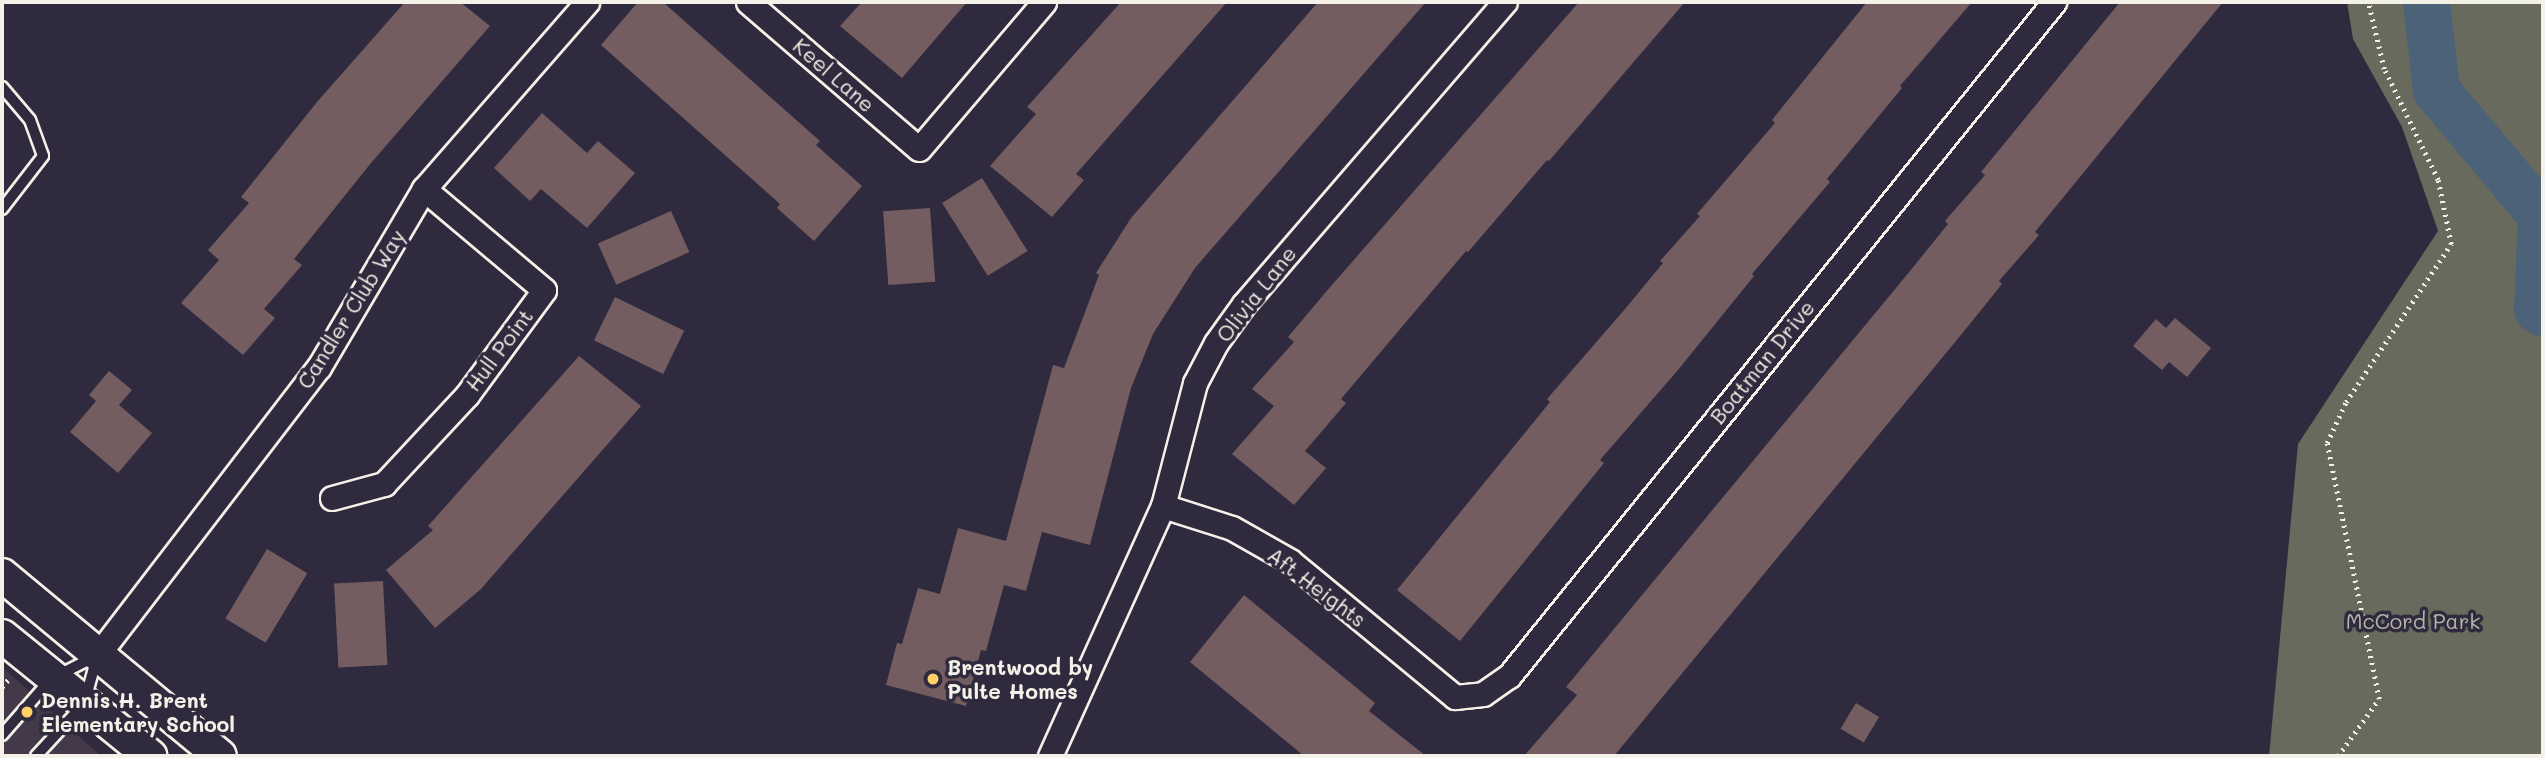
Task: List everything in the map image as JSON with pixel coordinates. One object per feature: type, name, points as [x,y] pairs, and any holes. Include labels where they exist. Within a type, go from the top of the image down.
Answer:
[{"type":"street","name":"Candler Club Way","points":[[97,656],[319,367],[424,190],[587,2]]},
{"type":"street","name":"Keel Lane","points":[[748,2],[919,149],[1044,2]]},
{"type":"street","name":"Olivia Lane","points":[[1050,756],[1163,506],[1195,383],[1216,343],[1244,304],[1505,2]]},
{"type":"street","name":"Boatman Drive","points":[[1455,697],[1483,694],[1509,676],[2054,2]]},
{"type":"street","name":"Hull Point","points":[[332,498],[384,484],[467,394],[544,290],[424,190]]},
{"type":"street","name":"Aft Heights","points":[[1163,506],[1232,528],[1290,561],[1455,697]]},
{"type":"street","points":[[2,575],[220,756]]},
{"type":"street","points":[[2,636],[51,679],[150,756]]},
{"type":"lane","points":[[2,87],[30,120],[44,156],[2,209]]},
{"type":"lane","points":[[2,735],[51,679],[97,656]]},
{"type":"lane","points":[[36,756],[84,704],[97,656]]},
{"type":"path","points":[[2338,756],[2379,699],[2327,443],[2346,402],[2451,244],[2438,180],[2384,69],[2368,2]]},
{"type":"shaded area","name":"Dennis H. Brent Elementary School","points":[[2,667],[101,756],[2,756]]},
{"type":"green space","name":"McCord Park","points":[[2347,2],[2543,2],[2543,756],[2269,756],[2298,444],[2438,231],[2402,127],[2353,39]]},
{"type":"building","points":[[405,2],[460,2],[490,26],[371,163],[294,259],[302,265],[264,309],[275,318],[243,355],[181,303],[219,260],[208,250],[249,203],[241,197],[317,102]]},
{"type":"building","points":[[638,2],[663,2],[820,141],[816,145],[862,186],[814,241],[777,208],[780,204],[601,45]]},
{"type":"building","points":[[862,2],[967,2],[902,78],[840,26]]},
{"type":"building","points":[[1121,2],[1227,2],[1076,174],[1084,180],[1052,217],[990,166],[1036,114],[1027,107]]},
{"type":"building","points":[[1318,2],[1426,2],[1195,268],[1153,334],[1131,388],[1090,545],[1042,532],[1026,591],[1004,585],[986,651],[981,650],[966,706],[886,685],[897,643],[902,644],[918,588],[940,594],[958,528],[1006,541],[1053,365],[1064,368],[1099,275],[1096,273],[1131,218]]},
{"type":"building","points":[[1579,2],[1685,2],[1549,161],[1547,160],[1468,252],[1466,251],[1341,399],[1346,403],[1305,451],[1326,468],[1294,505],[1232,454],[1274,406],[1252,389],[1294,342],[1288,337],[1325,293]]},
{"type":"building","points":[[1867,2],[1972,2],[1900,86],[1902,88],[1827,179],[1830,182],[1752,274],[1754,276],[1678,370],[1600,460],[1604,463],[1460,641],[1397,590],[1550,402],[1547,399],[1663,263],[1660,261],[1700,216],[1697,214],[1775,123],[1772,120]]},
{"type":"building","points":[[2120,2],[2223,2],[2035,232],[2039,235],[1999,281],[2002,284],[1965,330],[1614,756],[1524,756],[1577,695],[1566,687],[1910,271],[1948,224],[1945,221],[1985,175],[1981,172]]},
{"type":"building","points":[[542,113],[587,153],[598,141],[635,173],[587,228],[541,189],[530,201],[494,168]]},
{"type":"building","points":[[982,178],[1028,251],[988,276],[942,203]]},
{"type":"building","points":[[930,208],[935,282],[888,285],[883,211]]},
{"type":"building","points":[[671,211],[689,252],[616,285],[598,244]]},
{"type":"building","points":[[615,297],[684,331],[663,374],[594,340]]},
{"type":"building","points":[[2175,318],[2211,348],[2187,377],[2169,362],[2162,370],[2133,346],[2156,319],[2166,328]]},
{"type":"building","points":[[579,356],[641,406],[481,589],[435,628],[386,570],[433,530],[428,526]]},
{"type":"building","points":[[109,371],[132,390],[119,405],[152,433],[118,473],[70,432],[96,401],[89,395]]},
{"type":"building","points":[[267,549],[307,573],[266,643],[225,618]]},
{"type":"building","points":[[383,581],[387,665],[338,667],[334,584]]},
{"type":"building","points":[[1244,595],[1375,703],[1369,711],[1426,756],[1304,756],[1190,662]]},
{"type":"building","points":[[1856,703],[1879,717],[1864,743],[1841,729]]},
{"type":"waterway","points":[[2426,2],[2436,90],[2541,215],[2537,309],[2543,313]]},
{"type":"place","name":"Brentwood by Pulte Homes","points":[[933,679]]},
{"type":"place","name":"Dennis H. Brent Elementary School","points":[[27,712]]}]
